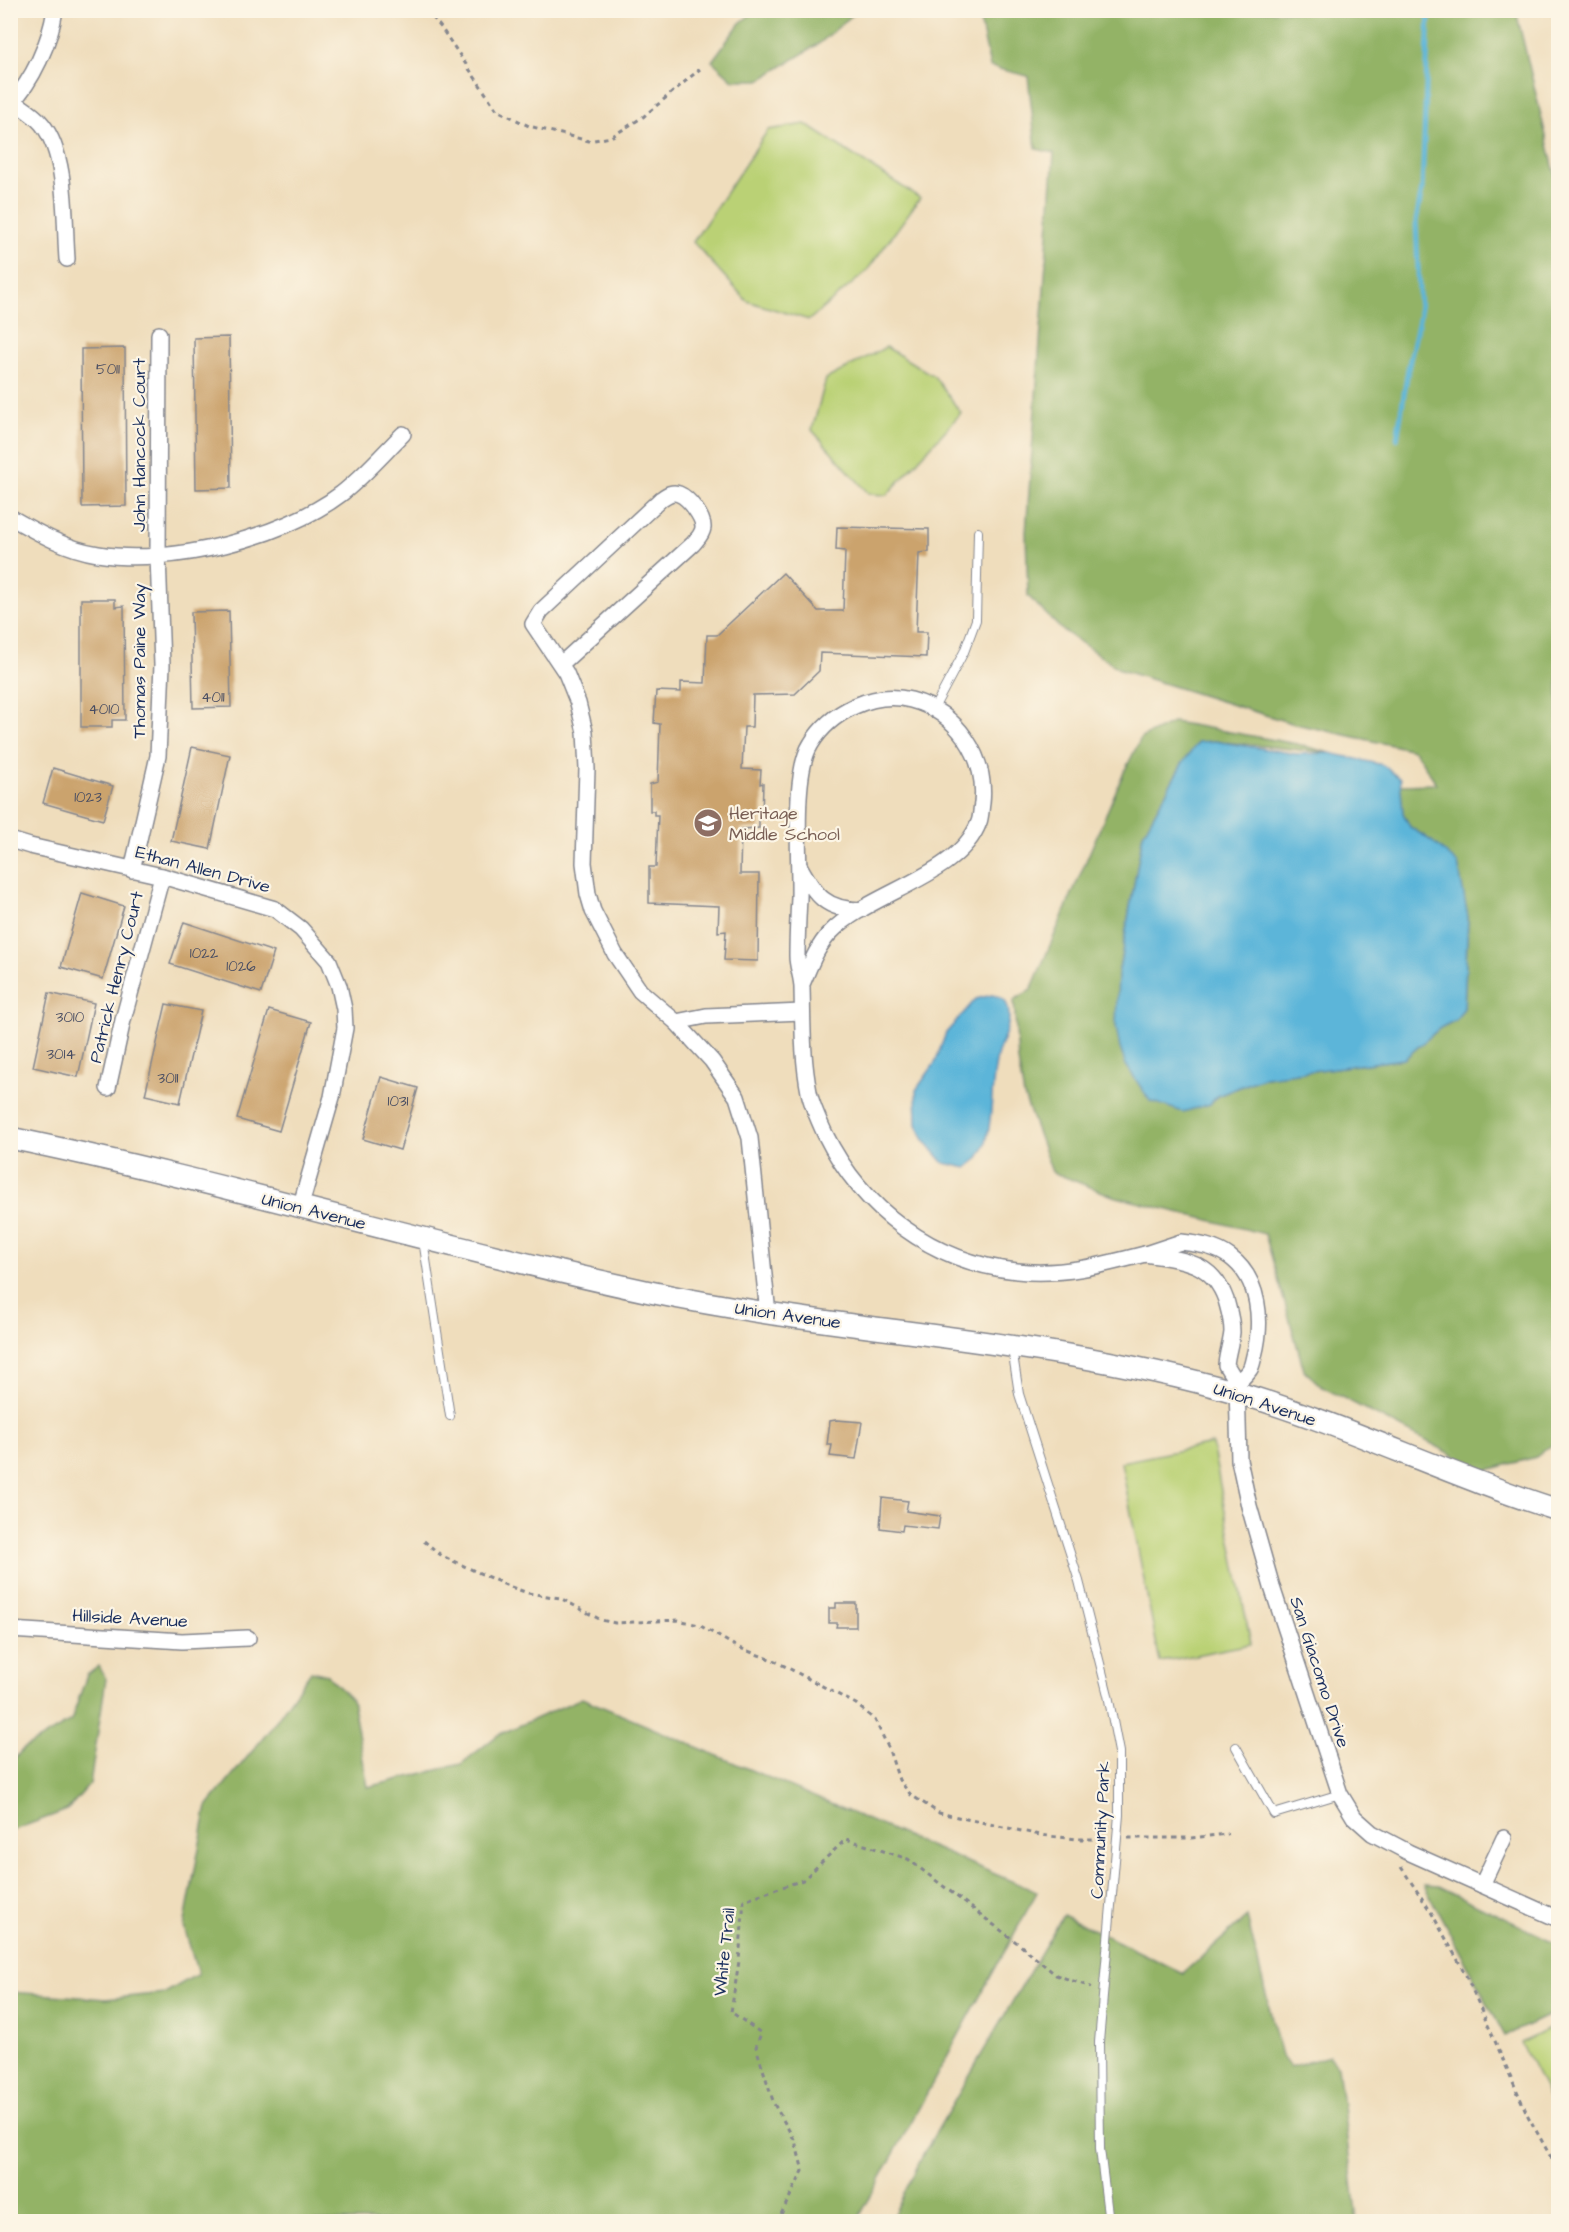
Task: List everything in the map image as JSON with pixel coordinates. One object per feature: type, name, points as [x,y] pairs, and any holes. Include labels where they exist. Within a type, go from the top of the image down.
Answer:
[{"type":"street","points":[[55,10],[52,28],[37,65],[12,102],[42,123],[53,141],[60,164],[68,260]]},
{"type":"street","name":"John Hancock Court","points":[[158,556],[159,334]]},
{"type":"street","points":[[10,517],[55,541],[75,549],[98,554],[158,556],[191,551],[251,537],[304,517],[341,493],[403,434]]},
{"type":"street","points":[[561,664],[693,544],[701,534],[703,526],[700,517],[686,499],[678,494],[669,494],[661,499],[536,617],[533,624],[561,664],[578,703],[585,732],[587,769],[584,863],[593,911],[615,954],[640,991],[676,1022],[712,1061],[737,1097],[750,1138],[768,1314]]},
{"type":"street","name":"Thomas Paine Way","points":[[132,870],[158,756],[162,665],[158,556]]},
{"type":"street","points":[[802,984],[814,955],[830,933],[848,918],[942,864],[966,845],[979,821],[984,786],[978,758],[961,731],[933,710],[910,699],[881,699],[855,705],[832,720],[818,733],[808,747],[802,766],[799,788],[800,867],[797,959],[802,984],[804,1059],[809,1094],[818,1119],[843,1167],[886,1215],[906,1230],[948,1253],[971,1262],[1018,1271],[1075,1270],[1145,1254],[1181,1242],[1209,1246],[1231,1257],[1248,1278],[1257,1297],[1259,1321],[1257,1344],[1250,1370],[1236,1388]]},
{"type":"street","name":"Ethan Allen Drive","points":[[10,840],[162,876],[275,909],[301,930],[329,961],[339,986],[345,1028],[332,1096],[300,1208]]},
{"type":"street","points":[[800,867],[812,890],[826,903],[844,910],[862,910]]},
{"type":"street","name":"Patrick Henry Court","points":[[108,1088],[123,1020],[162,876]]},
{"type":"street","points":[[676,1022],[706,1016],[802,1012]]},
{"type":"street","name":"Union Avenue","points":[[10,1138],[95,1155],[300,1208],[650,1292],[768,1314],[1012,1346],[1236,1388],[1511,1496],[1558,1510]]},
{"type":"street","name":"San Giacomo Drive","points":[[1145,1254],[1184,1260],[1210,1274],[1218,1282],[1231,1315],[1232,1334],[1226,1365],[1236,1388],[1239,1460],[1249,1506],[1272,1587],[1340,1794],[1354,1817],[1372,1833],[1558,1919]]},
{"type":"street","name":"Hillside Avenue","points":[[10,1630],[182,1641],[248,1638]]},
{"type":"street","points":[[1482,1885],[1504,1838]]},
{"type":"lane","points":[[933,710],[964,652],[976,620],[978,532]]},
{"type":"lane","points":[[422,1238],[450,1416]]},
{"type":"lane","name":"Community Park","points":[[1012,1346],[1019,1394],[1079,1581],[1108,1695],[1119,1752],[1117,1838],[1099,2042],[1100,2149],[1109,2222]]},
{"type":"lane","points":[[1236,1747],[1274,1814],[1340,1794]]},
{"type":"path","points":[[427,10],[497,110],[530,126],[589,141],[611,137],[643,117],[700,69]]},
{"type":"path","points":[[424,1541],[442,1556],[473,1571],[528,1593],[560,1598],[601,1620],[615,1623],[678,1620],[699,1625],[737,1647],[775,1661],[856,1704],[875,1720],[888,1747],[899,1780],[911,1795],[939,1814],[1040,1835],[1076,1839],[1191,1838],[1228,1834]]},
{"type":"path","name":"White Trail","points":[[777,2222],[803,2171],[795,2140],[774,2104],[756,2047],[760,2033],[731,2012],[739,1960],[744,1899],[803,1880],[846,1839],[908,1860],[1056,1975],[1103,1991]]},
{"type":"path","points":[[1401,1866],[1431,1912],[1465,1973],[1528,2116],[1558,2170]]},
{"type":"green space","points":[[755,11],[857,11],[820,43],[760,80],[733,80],[712,61],[740,23]]},
{"type":"green space","points":[[978,11],[1516,11],[1558,186],[1558,1440],[1536,1457],[1484,1471],[1322,1387],[1304,1370],[1265,1234],[1113,1196],[1052,1172],[1024,1096],[1018,1061],[1014,1000],[1031,990],[1124,772],[1141,738],[1174,722],[1297,744],[1330,753],[1214,741],[1182,764],[1143,834],[1118,975],[1210,1104],[1217,1096],[1265,1077],[1404,1059],[1440,1028],[1456,1020],[1464,1008],[1468,917],[1433,842],[1410,827],[1403,813],[1400,785],[1437,784],[1414,750],[1291,723],[1121,670],[1061,629],[1028,596],[1026,532],[1054,153],[1036,149],[1028,76],[990,67]]},
{"type":"green space","points":[[805,124],[920,198],[866,272],[809,320],[747,301],[693,242],[768,130]]},
{"type":"green space","points":[[886,347],[934,376],[961,413],[887,495],[869,494],[812,430],[826,379]]},
{"type":"green space","points":[[1212,1444],[1251,1644],[1160,1662],[1121,1462]]},
{"type":"green space","points":[[99,1666],[106,1679],[90,1784],[67,1810],[11,1831],[11,1763],[23,1749],[71,1721],[87,1675]]},
{"type":"green space","points":[[311,1671],[327,1675],[352,1700],[368,1787],[461,1764],[498,1735],[582,1698],[1037,1892],[857,2221],[11,2221],[11,1992],[106,1999],[165,1993],[198,1974],[184,1927],[207,1806],[268,1732]]},
{"type":"green space","points":[[1424,1885],[1438,1886],[1558,1944],[1558,2011],[1505,2036]]},
{"type":"green space","points":[[1063,1915],[1183,1973],[1247,1917],[1281,2056],[1290,2067],[1329,2056],[1338,2066],[1357,2221],[890,2222],[924,2153]]},
{"type":"green space","points":[[1558,2024],[1558,2115],[1521,2043]]},
{"type":"water","points":[[1214,741],[1297,754],[1330,753],[1383,765],[1400,779],[1403,813],[1410,827],[1433,842],[1458,864],[1468,917],[1464,1008],[1456,1020],[1440,1028],[1404,1059],[1265,1077],[1217,1096],[1210,1104],[1183,1112],[1150,1101],[1126,1065],[1116,1026],[1118,975],[1143,834],[1182,764],[1198,742]]},
{"type":"water","points":[[992,995],[1005,1001],[1009,1016],[996,1060],[986,1142],[979,1157],[967,1168],[944,1163],[924,1140],[917,1124],[916,1090],[935,1063],[946,1033],[976,999]]},
{"type":"building","points":[[229,337],[231,488],[196,489],[194,338]]},
{"type":"building","points":[[125,348],[126,506],[82,507],[81,349]]},
{"type":"building","points":[[837,527],[929,529],[929,552],[919,553],[916,632],[927,632],[926,657],[820,653],[819,671],[795,694],[753,695],[752,727],[744,727],[742,769],[761,770],[762,817],[759,817],[759,828],[741,829],[740,874],[759,874],[758,961],[724,960],[726,931],[718,932],[719,906],[649,903],[649,867],[656,867],[658,815],[650,811],[650,784],[658,782],[660,724],[654,723],[656,691],[681,692],[681,682],[705,683],[707,635],[717,635],[783,573],[818,611],[843,611],[845,551],[836,550]]},
{"type":"building","points":[[81,599],[115,599],[115,607],[124,606],[125,720],[112,720],[112,727],[81,727]]},
{"type":"building","points":[[229,611],[231,707],[193,708],[191,612]]},
{"type":"building","points":[[192,747],[230,755],[210,849],[171,841]]},
{"type":"building","points":[[53,768],[113,786],[103,820],[43,803]]},
{"type":"building","points":[[82,893],[124,906],[103,979],[61,967]]},
{"type":"building","points":[[184,922],[274,952],[261,993],[170,964]]},
{"type":"building","points":[[49,993],[94,1003],[78,1077],[33,1067]]},
{"type":"building","points":[[166,1004],[201,1011],[180,1103],[145,1095]]},
{"type":"building","points":[[269,1010],[311,1022],[279,1131],[237,1119]]},
{"type":"building","points":[[381,1077],[418,1088],[400,1150],[363,1139]]},
{"type":"building","points":[[830,1421],[862,1422],[856,1459],[830,1456],[832,1445],[827,1445]]},
{"type":"building","points":[[882,1498],[908,1501],[906,1511],[940,1516],[938,1529],[903,1525],[902,1531],[880,1528]]},
{"type":"building","points":[[836,1603],[856,1603],[856,1627],[836,1627],[837,1623],[829,1623],[829,1608],[836,1608]]},
{"type":"waterway","points":[[1397,439],[1408,369],[1420,315],[1416,221],[1422,189],[1429,10]]},
{"type":"place","name":"Heritage Middle School","points":[[708,823]]}]
